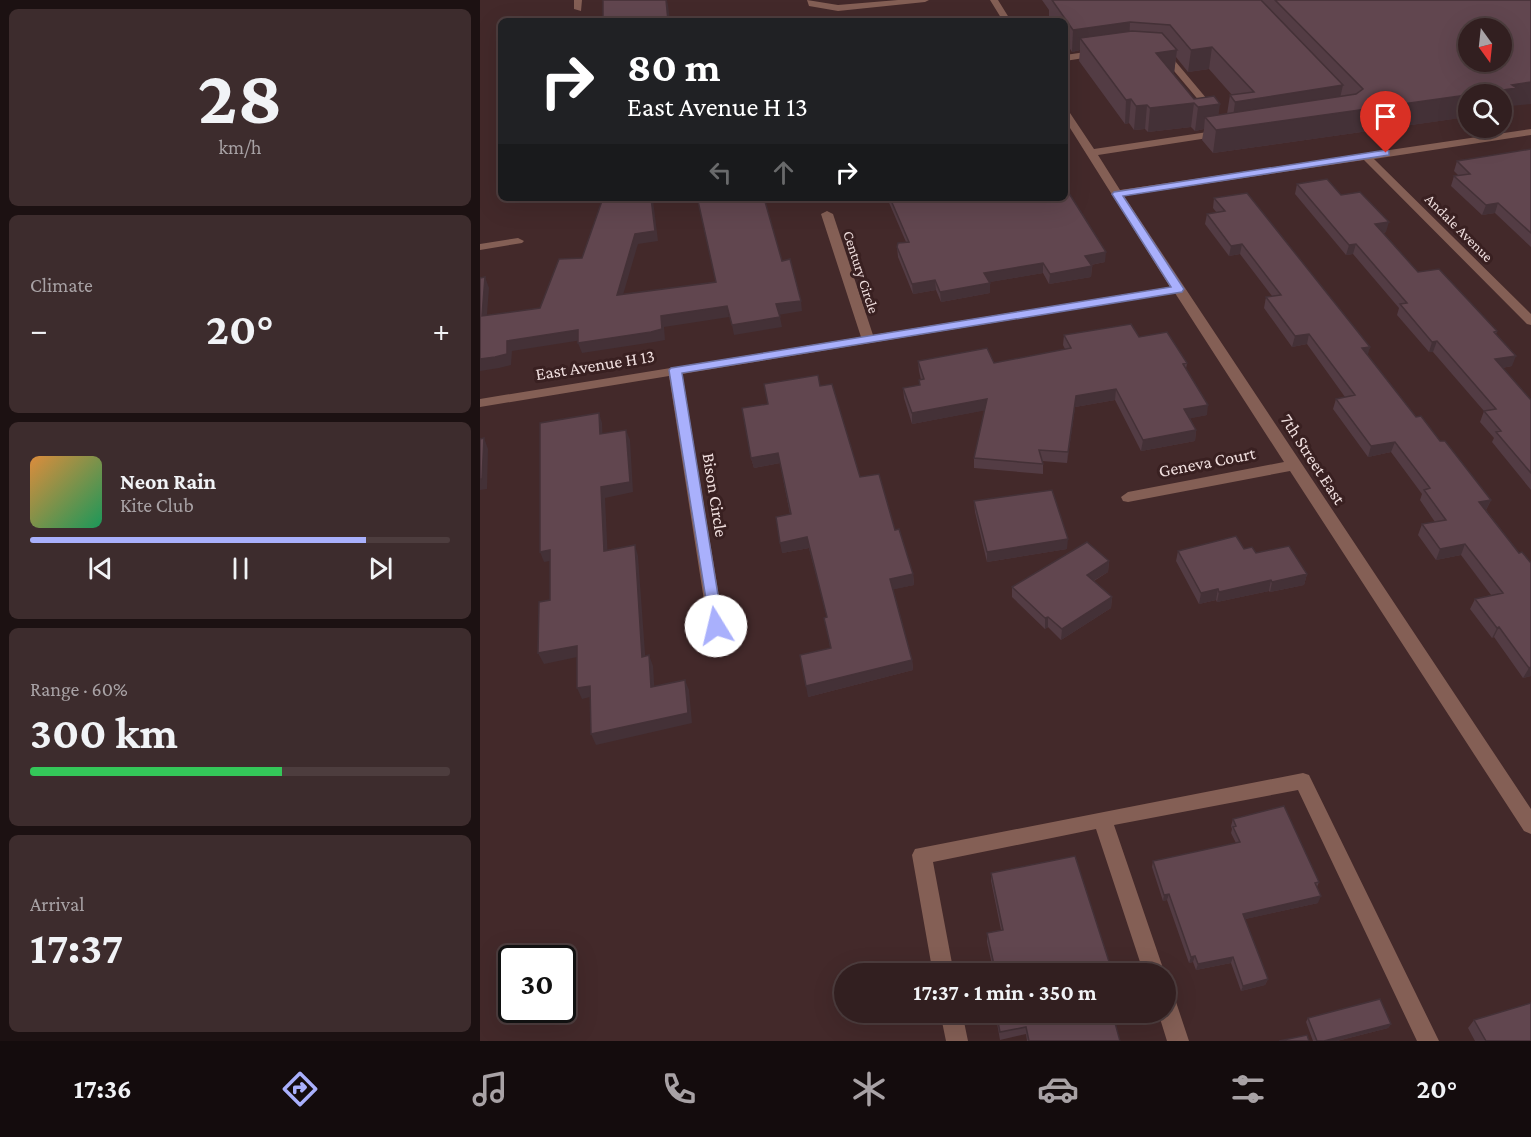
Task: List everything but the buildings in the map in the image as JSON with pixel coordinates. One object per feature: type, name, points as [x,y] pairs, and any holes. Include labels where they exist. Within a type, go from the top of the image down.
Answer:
[{"type":"street","points":[[811,0],[813,4],[838,8],[925,0]]},
{"type":"street","points":[[994,0],[1005,18]]},
{"type":"street","points":[[1091,153],[1229,132],[1164,51],[1151,48]]},
{"type":"street","points":[[1068,58],[1109,52]]},
{"type":"street","name":"7th Street East","points":[[1068,117],[1178,289],[1531,825]]},
{"type":"street","points":[[1117,194],[1531,132]]},
{"type":"street","name":"Andale Avenue","points":[[1366,156],[1531,321]]},
{"type":"street","name":"Century Circle","points":[[827,214],[868,339]]},
{"type":"street","points":[[480,247],[518,241]]},
{"type":"street","name":"East Avenue H 13","points":[[480,403],[1178,289]]},
{"type":"street","name":"Bison Circle","points":[[675,370],[716,626]]},
{"type":"street","name":"Geneva Court","points":[[1128,497],[1294,465]]},
{"type":"street","points":[[942,963],[922,855],[1304,781],[1428,1041]]},
{"type":"street","points":[[1102,819],[1151,963]]},
{"type":"street","points":[[953,1023],[957,1041]]},
{"type":"street","points":[[1172,1023],[1178,1041]]},
{"type":"route","points":[[716,626],[675,370],[1178,289],[1117,194],[1386,153]]}]
